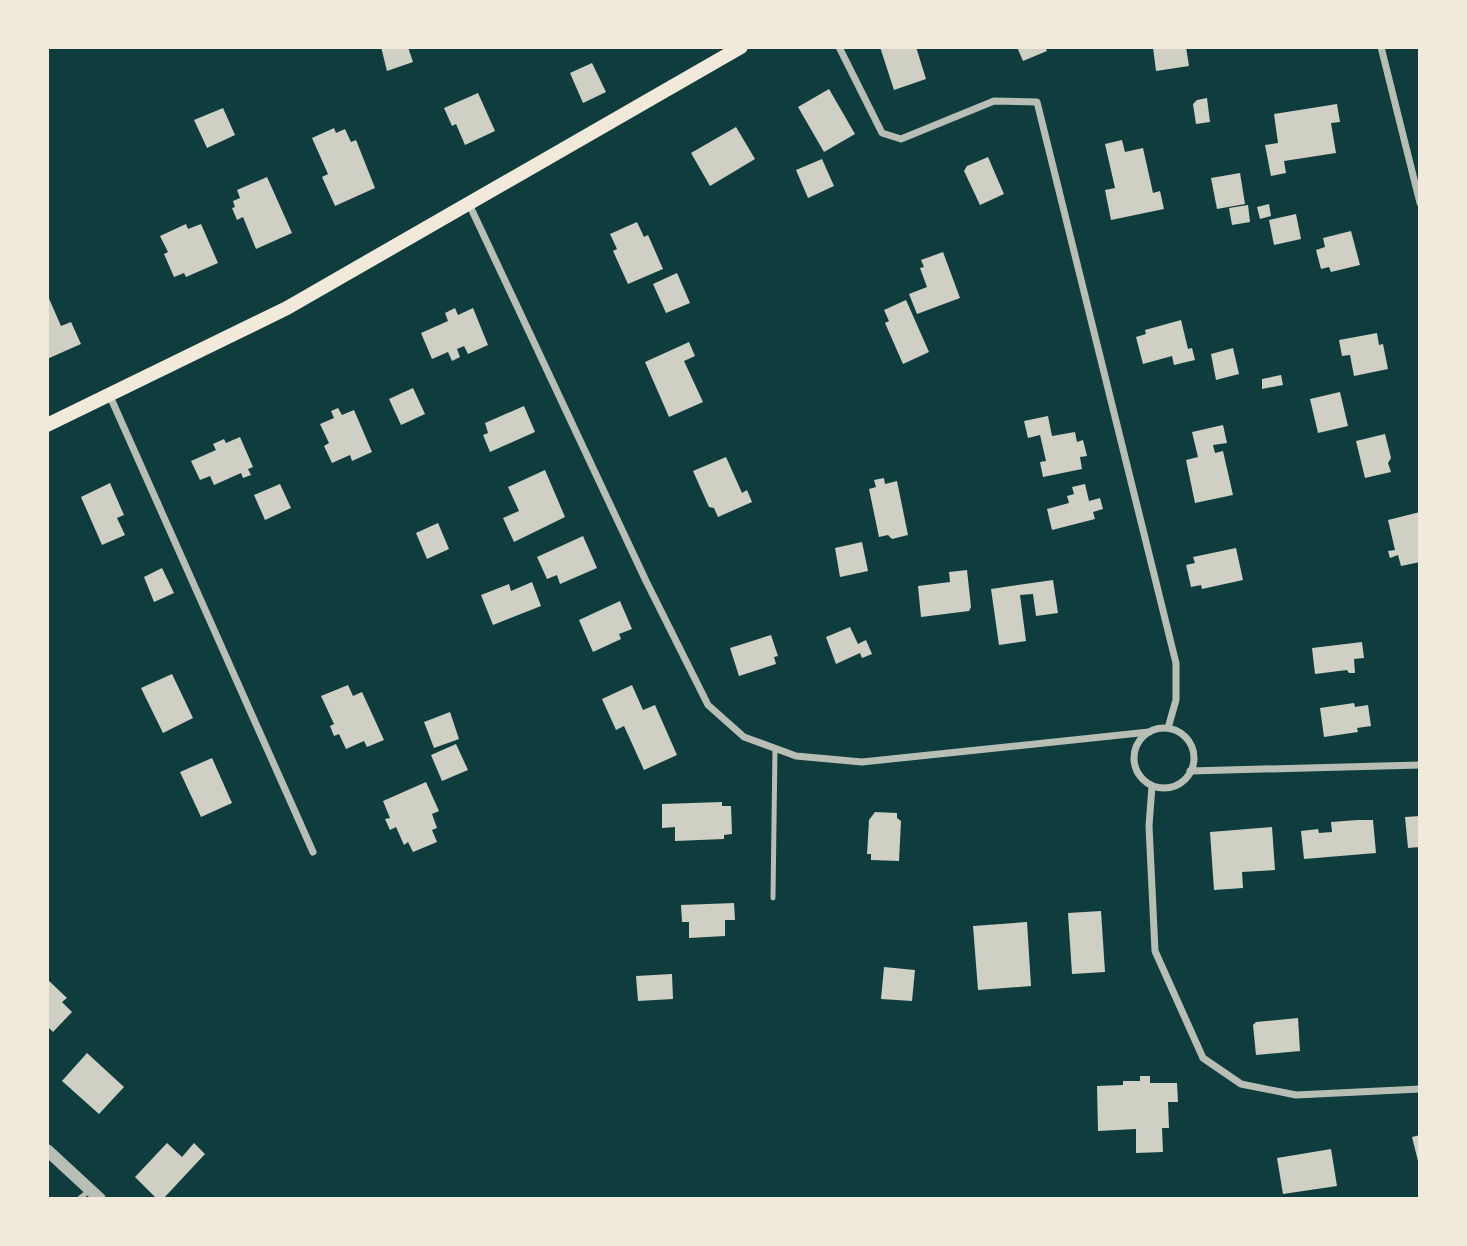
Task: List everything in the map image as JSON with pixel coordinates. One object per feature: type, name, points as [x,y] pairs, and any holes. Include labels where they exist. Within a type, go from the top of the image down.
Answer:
[{"type":"main road","points":[[47,425],[287,308],[741,47]]},
{"type":"street","points":[[839,47],[882,133],[901,139],[994,102],[1037,102],[1176,663],[1177,700],[1168,728]]},
{"type":"street","points":[[1381,47],[1420,203]]},
{"type":"street","points":[[469,204],[646,581],[708,705],[744,737],[796,756],[862,762],[1168,728],[1177,731],[1190,744],[1193,753],[1190,771],[1184,780],[1174,786],[1152,786],[1143,780],[1136,770],[1133,760],[1135,748],[1150,732]]},
{"type":"street","points":[[109,394],[313,852]]},
{"type":"street","points":[[1190,771],[1420,765]]},
{"type":"street","points":[[1152,786],[1149,826],[1156,951],[1203,1058],[1241,1084],[1296,1095],[1420,1089]]},
{"type":"street","points":[[47,1150],[95,1195]]},
{"type":"lane","points":[[773,898],[775,748]]},
{"type":"lane","points":[[79,1199],[95,1195]]},
{"type":"building","points":[[381,47],[408,47],[413,62],[387,71]]},
{"type":"building","points":[[880,47],[916,47],[926,79],[894,90]]},
{"type":"building","points":[[1017,47],[1045,47],[1047,51],[1023,61]]},
{"type":"building","points":[[1153,47],[1186,47],[1189,66],[1156,71]]},
{"type":"building","points":[[592,63],[606,92],[583,103],[570,73]]},
{"type":"building","points":[[829,89],[855,134],[824,152],[798,107]]},
{"type":"building","points":[[478,93],[495,131],[465,145],[456,124],[452,126],[444,108]]},
{"type":"building","points":[[1207,98],[1210,122],[1196,124],[1193,104],[1197,100]]},
{"type":"building","points":[[1337,104],[1340,122],[1331,123],[1336,153],[1284,161],[1286,173],[1271,176],[1265,145],[1278,143],[1274,114]]},
{"type":"building","points":[[223,108],[235,135],[207,148],[194,120]]},
{"type":"building","points":[[736,127],[755,159],[710,186],[691,153]]},
{"type":"building","points":[[334,128],[336,133],[345,129],[351,142],[356,140],[375,188],[335,206],[322,177],[328,174],[312,138]]},
{"type":"building","points":[[1122,140],[1125,152],[1143,148],[1153,193],[1160,191],[1164,209],[1111,220],[1105,190],[1115,188],[1105,144]]},
{"type":"building","points":[[988,157],[1004,194],[980,205],[964,171],[967,166]]},
{"type":"building","points":[[822,159],[834,186],[808,198],[796,170]]},
{"type":"building","points":[[1240,173],[1245,204],[1217,209],[1211,178]]},
{"type":"building","points":[[267,177],[292,233],[256,249],[243,217],[237,220],[232,208],[235,207],[233,201],[240,198],[237,190]]},
{"type":"building","points":[[1269,204],[1271,216],[1260,219],[1257,207]]},
{"type":"building","points":[[1248,205],[1250,222],[1232,225],[1229,208]]},
{"type":"building","points":[[1296,214],[1301,239],[1274,245],[1269,220]]},
{"type":"building","points":[[637,222],[644,237],[648,235],[663,269],[628,284],[613,251],[617,249],[610,234]]},
{"type":"building","points":[[186,224],[188,229],[201,224],[218,263],[186,277],[184,273],[174,277],[164,254],[168,252],[160,236]]},
{"type":"building","points":[[1351,231],[1360,265],[1331,272],[1329,267],[1321,269],[1316,250],[1325,247],[1323,238]]},
{"type":"building","points":[[943,252],[960,298],[917,314],[909,294],[927,287],[920,268],[924,267],[921,260]]},
{"type":"building","points":[[677,273],[690,303],[666,313],[653,284]]},
{"type":"building","points":[[47,294],[61,326],[71,322],[81,344],[47,359]]},
{"type":"building","points":[[906,300],[929,352],[903,364],[885,323],[889,321],[884,310]]},
{"type":"building","points":[[455,308],[458,315],[473,308],[488,345],[468,354],[464,346],[457,349],[460,357],[452,361],[448,352],[432,359],[421,333],[448,321],[445,313]]},
{"type":"building","points":[[1181,320],[1188,349],[1192,348],[1195,360],[1174,365],[1172,356],[1143,364],[1136,337],[1146,334],[1145,330]]},
{"type":"building","points":[[1377,333],[1379,345],[1383,344],[1388,369],[1354,376],[1350,355],[1342,356],[1339,340]]},
{"type":"building","points":[[689,342],[695,356],[684,361],[703,402],[669,417],[645,362]]},
{"type":"building","points":[[1233,348],[1239,374],[1216,380],[1211,354]]},
{"type":"building","points":[[1281,375],[1283,385],[1262,389],[1262,379]]},
{"type":"building","points":[[413,388],[425,414],[401,425],[389,399]]},
{"type":"building","points":[[1340,392],[1348,426],[1318,433],[1310,399]]},
{"type":"building","points":[[524,406],[535,432],[490,452],[483,435],[488,433],[485,423]]},
{"type":"building","points":[[338,408],[342,415],[354,410],[372,452],[352,461],[350,455],[332,463],[324,446],[329,443],[320,424],[334,418],[331,411]]},
{"type":"building","points":[[1048,416],[1052,436],[1075,432],[1077,442],[1083,440],[1087,456],[1080,457],[1082,469],[1043,477],[1040,462],[1046,461],[1040,435],[1028,438],[1024,421]]},
{"type":"building","points":[[1223,425],[1227,443],[1213,445],[1215,453],[1223,451],[1233,495],[1195,503],[1186,460],[1198,457],[1192,432]]},
{"type":"building","points":[[1385,434],[1391,458],[1388,463],[1391,472],[1365,478],[1356,441]]},
{"type":"building","points":[[240,437],[253,467],[248,469],[251,475],[243,478],[241,473],[214,485],[210,476],[200,480],[191,461],[216,450],[213,444],[224,439],[226,443]]},
{"type":"building","points":[[726,457],[742,493],[747,490],[752,502],[718,517],[714,508],[709,507],[693,471]]},
{"type":"building","points":[[545,470],[565,517],[514,542],[503,518],[519,511],[508,487]]},
{"type":"building","points":[[884,478],[885,484],[897,481],[908,535],[892,539],[888,535],[879,537],[869,489],[876,487],[874,480]]},
{"type":"building","points":[[110,483],[124,515],[117,518],[125,535],[102,545],[81,497]]},
{"type":"building","points":[[280,484],[291,508],[265,520],[254,495]]},
{"type":"building","points":[[1085,484],[1089,501],[1100,498],[1103,509],[1093,512],[1095,519],[1052,530],[1047,509],[1069,503],[1067,496],[1074,494],[1072,487]]},
{"type":"building","points":[[1420,512],[1420,562],[1401,566],[1398,555],[1390,558],[1388,551],[1395,550],[1388,520]]},
{"type":"building","points":[[438,523],[449,549],[427,559],[416,533]]},
{"type":"building","points":[[583,536],[597,568],[560,584],[557,575],[547,579],[537,557]]},
{"type":"building","points":[[862,542],[868,571],[840,577],[835,548]]},
{"type":"building","points":[[1236,548],[1243,580],[1202,589],[1201,585],[1191,587],[1186,565],[1195,563],[1193,557]]},
{"type":"building","points":[[162,568],[174,593],[154,602],[144,577]]},
{"type":"building","points":[[967,570],[971,607],[969,611],[921,617],[918,586],[950,582],[949,572]]},
{"type":"building","points":[[1053,580],[1058,613],[1036,616],[1033,594],[1020,595],[1026,641],[999,645],[991,589]]},
{"type":"building","points":[[532,582],[541,606],[493,625],[481,595],[509,584],[511,591]]},
{"type":"building","points":[[620,601],[632,629],[619,634],[621,639],[593,652],[579,620]]},
{"type":"building","points":[[850,627],[858,644],[866,640],[872,654],[862,658],[860,653],[836,664],[826,637]]},
{"type":"building","points":[[771,635],[778,656],[774,657],[776,664],[739,676],[730,648]]},
{"type":"building","points":[[1362,642],[1364,658],[1354,659],[1355,673],[1349,673],[1347,670],[1315,674],[1312,648]]},
{"type":"building","points":[[172,674],[193,718],[163,733],[141,688]]},
{"type":"building","points":[[348,685],[353,696],[362,692],[384,740],[367,747],[364,741],[346,749],[339,734],[334,736],[330,726],[334,724],[321,696]]},
{"type":"building","points":[[632,685],[643,710],[655,705],[677,755],[644,770],[624,726],[616,730],[602,699]]},
{"type":"building","points":[[1354,703],[1355,707],[1368,705],[1371,726],[1357,728],[1358,732],[1324,737],[1320,708]]},
{"type":"building","points":[[450,712],[459,739],[434,748],[424,722]]},
{"type":"building","points":[[456,744],[468,770],[442,781],[431,755]]},
{"type":"building","points":[[212,758],[232,803],[201,817],[180,772]]},
{"type":"building","points":[[426,782],[439,811],[432,814],[437,828],[432,830],[437,842],[413,852],[408,842],[404,845],[396,827],[390,830],[385,819],[390,818],[383,801]]},
{"type":"building","points":[[722,802],[722,806],[731,806],[732,834],[724,835],[724,839],[675,841],[675,827],[662,828],[662,804]]},
{"type":"building","points":[[875,812],[897,813],[897,818],[901,821],[899,861],[871,860],[871,854],[867,854],[869,820]]},
{"type":"building","points":[[1420,816],[1420,847],[1408,848],[1405,817]]},
{"type":"building","points":[[1373,820],[1376,853],[1304,859],[1301,831],[1318,829],[1319,833],[1332,832],[1331,822]]},
{"type":"building","points":[[1272,827],[1275,870],[1242,872],[1243,888],[1214,890],[1210,832]]},
{"type":"building","points":[[734,903],[735,920],[725,920],[725,936],[689,938],[689,922],[682,922],[681,905]]},
{"type":"building","points":[[1101,911],[1105,972],[1072,974],[1068,913]]},
{"type":"building","points":[[1027,922],[1031,986],[978,990],[973,926]]},
{"type":"building","points":[[884,967],[915,970],[912,1001],[881,999]]},
{"type":"building","points":[[672,974],[673,999],[638,1001],[636,976]]},
{"type":"building","points":[[47,979],[67,998],[62,1002],[72,1012],[53,1032],[47,1026]]},
{"type":"building","points":[[1298,1018],[1300,1051],[1256,1055],[1253,1025],[1256,1022]]},
{"type":"building","points":[[87,1053],[124,1087],[99,1114],[62,1081]]},
{"type":"building","points":[[1140,1076],[1150,1076],[1150,1083],[1177,1083],[1178,1102],[1168,1102],[1169,1128],[1162,1128],[1163,1152],[1136,1153],[1136,1129],[1098,1131],[1097,1086],[1123,1085],[1123,1081],[1140,1081]]},
{"type":"building","points":[[1420,1135],[1420,1165],[1419,1165],[1412,1137]]},
{"type":"building","points":[[167,1143],[182,1157],[194,1143],[205,1154],[163,1199],[157,1199],[135,1177]]},
{"type":"building","points":[[1331,1149],[1337,1186],[1283,1194],[1277,1158]]}]
